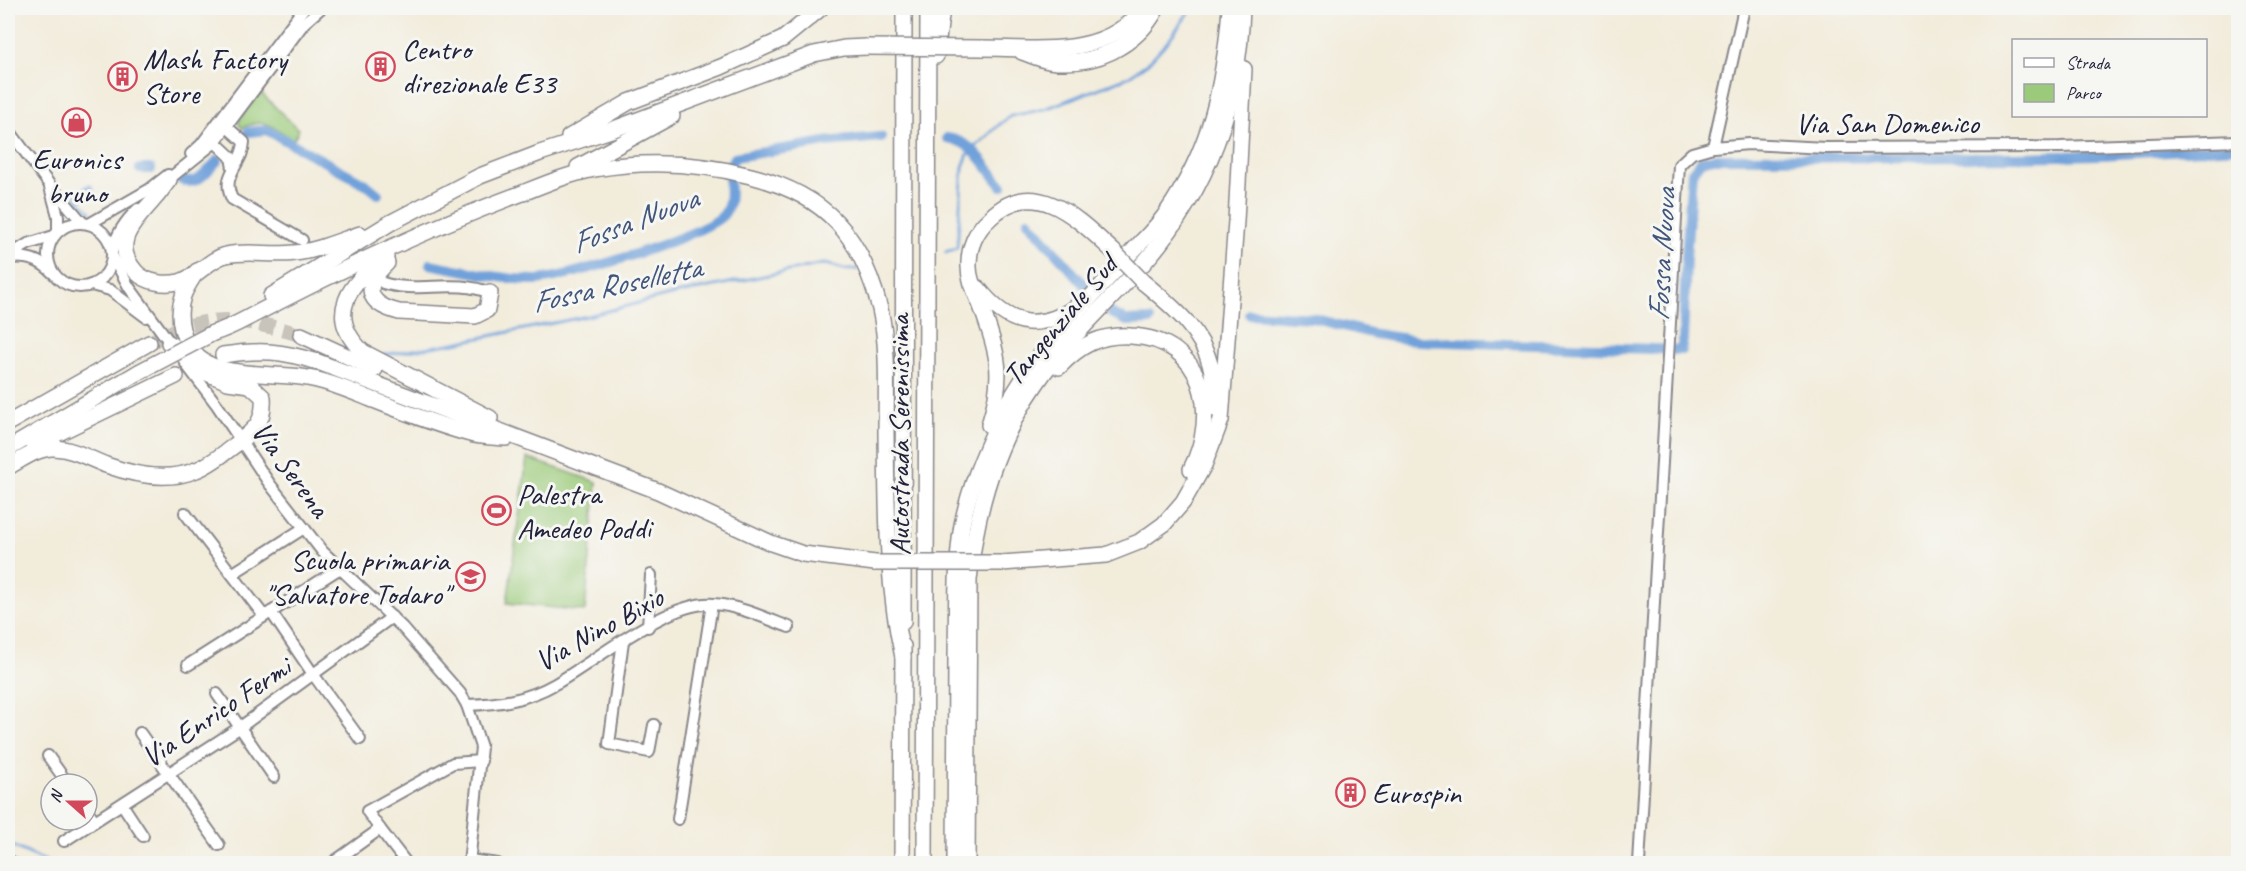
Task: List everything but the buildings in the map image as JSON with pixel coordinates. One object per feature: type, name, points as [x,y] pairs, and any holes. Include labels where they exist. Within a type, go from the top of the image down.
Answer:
[{"type":"highway","points":[[540,153],[629,102],[721,67],[783,39],[821,8]]},
{"type":"highway","name":"Autostrada Serenissima","points":[[902,864],[904,8]]},
{"type":"highway","name":"Autostrada Serenissima","points":[[924,864],[928,8]]},
{"type":"highway","points":[[927,131],[942,8]]},
{"type":"highway","points":[[8,449],[139,372],[213,333],[390,223],[480,176],[540,153],[614,129],[814,54],[844,48],[867,47],[1011,49],[1090,44],[1112,35],[1137,15],[1142,8]]},
{"type":"highway","points":[[1011,49],[1048,61],[1075,62],[1098,58],[1129,41],[1146,24],[1157,8]]},
{"type":"highway","name":"Tangenziale Sud","points":[[955,864],[957,583],[962,526],[974,478],[1001,417],[1016,391],[1059,333],[1164,216],[1193,167],[1210,125],[1220,91],[1226,59],[1230,8]]},
{"type":"highway","points":[[224,355],[257,351],[292,354],[318,362],[658,490],[771,543],[803,554],[875,563],[1002,563],[1106,555],[1138,542],[1164,524],[1183,502],[1204,465],[1221,420],[1236,221],[1245,45],[1243,8]]},
{"type":"highway","name":"Tangenziale Sud","points":[[967,864],[969,580],[972,548],[986,487],[1007,435],[1024,402],[1048,367],[1148,259],[1175,225],[1208,166],[1221,136],[1229,104],[1237,64],[1243,8]]},
{"type":"highway","points":[[213,333],[232,328],[256,313],[418,235],[556,179],[734,83]]},
{"type":"highway","points":[[556,179],[595,169],[663,163],[730,172],[796,191],[819,205],[836,220],[854,244],[868,271],[880,311],[886,355],[887,535],[891,595],[903,657]]},
{"type":"highway","points":[[169,180],[131,225],[126,240],[126,255],[131,266],[141,276],[152,281],[168,284],[183,281],[223,256],[238,253],[304,252],[390,223]]},
{"type":"highway","points":[[974,478],[995,405],[999,369],[997,352],[973,287],[969,269],[971,247],[983,224],[1003,208],[1023,201],[1043,201],[1061,208],[1081,222],[1143,282],[1184,316],[1202,345],[1211,368],[1215,414],[1204,465]]},
{"type":"highway","points":[[418,235],[377,274],[371,287],[371,294],[375,302],[399,312],[475,316],[487,310],[490,293]]},
{"type":"highway","points":[[418,235],[366,271],[348,293],[344,305],[344,318],[349,335],[363,352],[507,427],[524,439]]},
{"type":"highway","points":[[969,269],[979,288],[994,305],[1019,320],[1042,323],[1050,321],[1092,297]]},
{"type":"highway","points":[[196,272],[183,296],[181,328],[185,340],[197,357],[205,363],[218,368],[303,377],[332,384],[419,417],[476,435],[524,439]]},
{"type":"highway","points":[[301,335],[524,439]]},
{"type":"highway","points":[[1007,435],[1060,366],[1075,351],[1097,339],[1115,335],[1139,336],[1165,342],[1183,356],[1197,376],[1203,399],[1204,430],[1197,458],[1185,481],[1138,542]]},
{"type":"highway","points":[[8,423],[148,343]]},
{"type":"highway","points":[[8,467],[51,447],[73,450],[124,471],[153,476],[175,475],[197,470],[253,431],[264,413],[263,397],[250,385],[228,382],[200,370],[169,343]]},
{"type":"highway","points":[[8,460],[177,376]]},
{"type":"highway","points":[[8,441],[86,402]]},
{"type":"street","points":[[8,258],[26,245],[56,233],[70,224],[86,223],[150,189],[201,145],[304,8]]},
{"type":"street","points":[[91,285],[106,273],[116,237],[125,221],[215,142],[304,23],[321,8]]},
{"type":"street","points":[[1713,147],[1744,8]]},
{"type":"street","points":[[227,128],[244,142],[244,148],[228,182],[228,192],[232,199],[302,240]]},
{"type":"street","points":[[8,129],[49,184],[86,223],[105,234],[112,253]]},
{"type":"street","name":"Via San Domenico","points":[[1639,864],[1679,165],[1692,153],[1713,147],[1749,144],[1826,148],[2060,147],[2238,141]]},
{"type":"street","points":[[215,142],[231,157],[234,168]]},
{"type":"street","points":[[49,184],[58,216],[56,233],[48,255],[49,265],[54,274]]},
{"type":"street","name":"Via Serena","points":[[112,253],[121,274],[152,320],[217,405],[303,528],[322,551],[392,617],[460,693],[479,738],[481,761],[469,862]]},
{"type":"street","points":[[8,258],[24,256],[45,266],[70,286],[91,285],[110,290],[152,320]]},
{"type":"street","points":[[383,283],[397,287],[454,285],[476,287],[490,293]]},
{"type":"street","points":[[185,513],[232,574],[268,614],[360,739]]},
{"type":"street","points":[[232,574],[303,528]]},
{"type":"street","points":[[188,664],[340,568]]},
{"type":"street","points":[[648,627],[651,575]]},
{"type":"street","points":[[678,819],[712,604]]},
{"type":"street","name":"Via Nino Bixio","points":[[467,705],[500,704],[554,685],[623,641],[689,606],[712,604],[732,606],[789,627]]},
{"type":"street","name":"Via Enrico Fermi","points":[[99,818],[239,728],[392,617]]},
{"type":"street","points":[[623,641],[609,744],[649,752],[654,725]]},
{"type":"street","points":[[217,694],[274,777]]},
{"type":"street","points":[[140,733],[219,845]]},
{"type":"street","points":[[48,756],[59,772]]},
{"type":"street","points":[[407,864],[367,811],[453,763],[481,761]]},
{"type":"street","points":[[122,804],[143,836]]},
{"type":"street","points":[[332,864],[380,829]]},
{"type":"street","name":"Via Enrico Fermi","points":[[64,841],[78,832]]},
{"type":"street","points":[[8,860],[15,864]]},
{"type":"street","points":[[469,862],[498,864]]},
{"type":"green space","points":[[260,92],[299,130],[293,140],[269,125],[257,123],[242,128],[239,125],[239,120]]},
{"type":"green space","points":[[527,458],[597,482],[585,611],[507,603]]},
{"type":"waterway","name":"Fossa Roselletta","points":[[946,252],[957,248],[963,167],[968,154],[1011,116],[1045,109],[1128,77],[1148,63],[1168,41],[1192,8]]},
{"type":"waterway","name":"Fossa Nuova","points":[[248,132],[267,130],[367,185],[378,194]]},
{"type":"waterway","name":"Fossa Nuova","points":[[430,264],[522,280],[550,278],[603,264],[665,244],[713,223],[724,214],[728,207],[730,170],[735,157],[825,142],[881,137]]},
{"type":"waterway","name":"Fossa Nuova","points":[[947,138],[957,140],[972,149],[1002,186]]},
{"type":"waterway","name":"Fossa Nuova","points":[[1249,314],[1312,318],[1374,334],[1419,341],[1681,350],[1692,172],[1701,161],[1714,158],[2100,155],[2238,147]]},
{"type":"waterway","name":"Fossa Nuova","points":[[181,180],[187,182],[197,180],[218,160]]},
{"type":"waterway","name":"Fossa Nuova","points":[[140,169],[151,169]]},
{"type":"waterway","name":"Fossa Nuova","points":[[80,196],[89,189]]},
{"type":"waterway","name":"Fossa Roselletta","points":[[73,192],[91,212]]},
{"type":"waterway","name":"Fossa Nuova","points":[[1028,221],[1085,286]]},
{"type":"waterway","name":"Fossa Roselletta","points":[[384,355],[588,316],[670,295],[823,264],[848,270],[857,269]]},
{"type":"waterway","name":"Fossa Nuova","points":[[1111,313],[1127,321],[1150,320]]},
{"type":"waterway","points":[[8,844],[52,864]]},
{"type":"tunnel","points":[[149,343],[189,326],[224,321],[260,324],[301,335]]},
{"type":"place","name":"Centro direzionale E33","points":[[381,66]]},
{"type":"place","name":"Mash Factory Store","points":[[122,76]]},
{"type":"place","name":"Euronics bruno","points":[[77,122]]},
{"type":"place","name":"Palestra Amedeo Poddi","points":[[496,511]]},
{"type":"place","name":"Scuola primaria \"Salvatore Todaro\"","points":[[470,577]]},
{"type":"place","name":"Eurospin","points":[[1351,793]]}]
